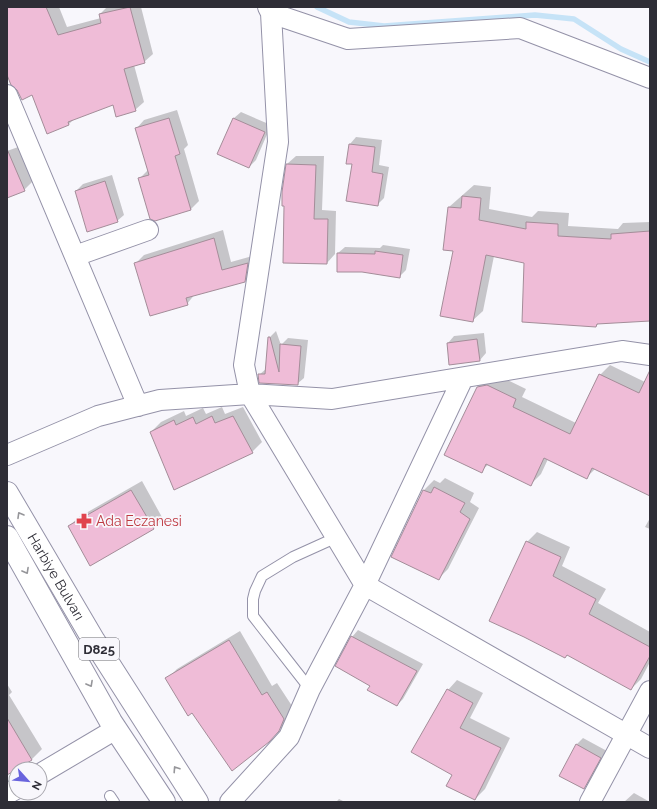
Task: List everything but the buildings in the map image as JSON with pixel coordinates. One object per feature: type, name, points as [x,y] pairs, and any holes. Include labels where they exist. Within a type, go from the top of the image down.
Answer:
[{"type":"main road","name":"Harbiye Bulvarı","points":[[7,493],[94,641],[197,802]]},
{"type":"main road","name":"Harbiye Bulvarı","points":[[7,537],[116,729],[164,802]]},
{"type":"street","points":[[650,78],[520,28],[348,39],[270,10],[278,142],[244,365],[250,394],[335,538],[365,585],[650,748]]},
{"type":"street","points":[[7,95],[138,406]]},
{"type":"street","points":[[75,256],[148,230]]},
{"type":"street","points":[[7,455],[98,416],[160,400],[250,394],[332,399],[622,351],[650,355]]},
{"type":"street","points":[[230,802],[289,737],[310,689],[365,585],[463,378]]},
{"type":"street","points":[[590,802],[650,691]]},
{"type":"street","points":[[48,769],[116,729]]},
{"type":"lane","points":[[310,689],[253,616],[253,599],[262,576],[293,557],[335,538]]},
{"type":"waterway","points":[[317,7],[349,22],[384,26],[535,15],[574,19],[621,49],[650,62]]},
{"type":"place","name":"Ada Eczanesi","points":[[84,521]]}]
